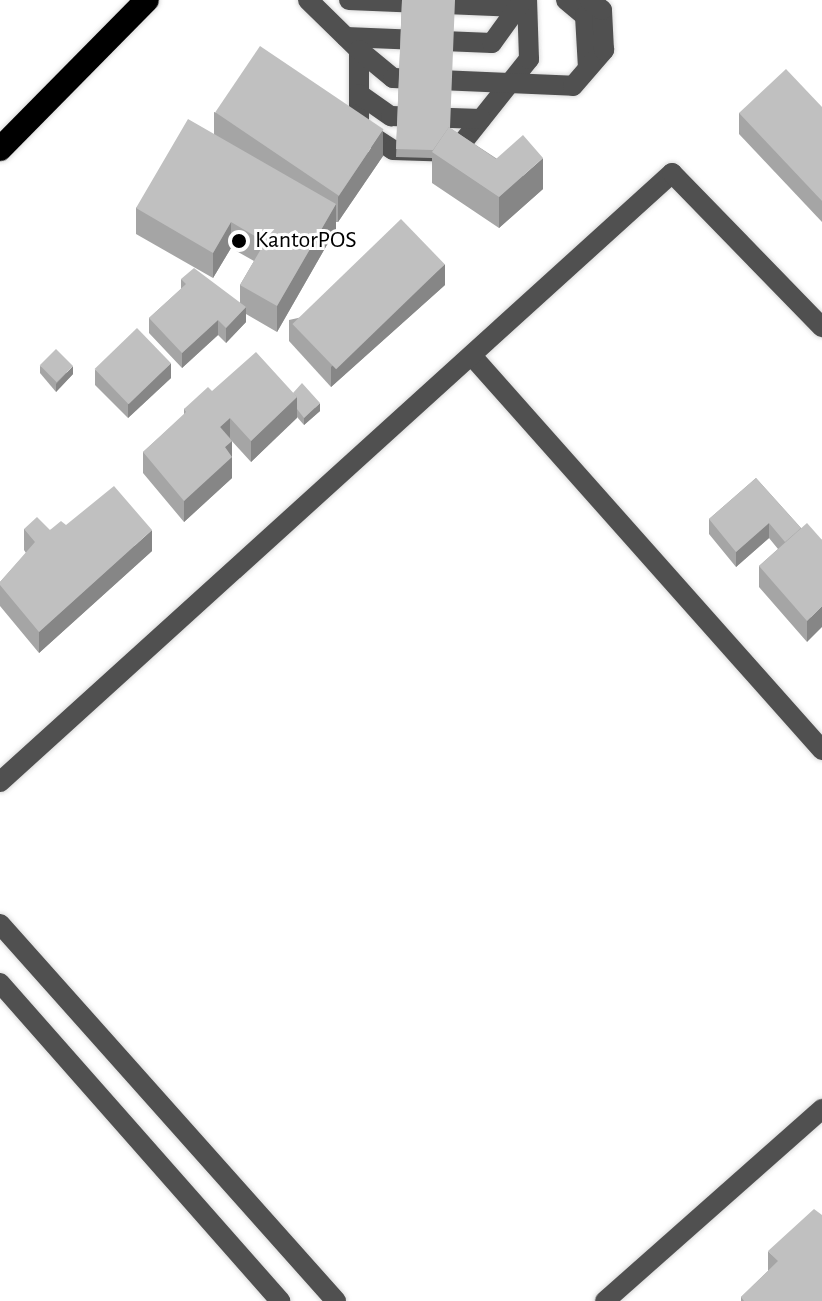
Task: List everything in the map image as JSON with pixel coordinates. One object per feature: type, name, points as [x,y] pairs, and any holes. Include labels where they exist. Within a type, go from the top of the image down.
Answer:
[{"type":"highway","points":[[0,149],[147,0]]},
{"type":"street","points":[[308,0],[393,78],[573,86],[604,50],[602,10],[589,0]]},
{"type":"street","points":[[349,0],[523,2]]},
{"type":"street","points":[[566,0],[585,16],[588,68]]},
{"type":"street","points":[[353,43],[492,43],[523,2]]},
{"type":"street","points":[[353,43],[359,128],[393,150],[455,152],[529,59],[523,2]]},
{"type":"street","points":[[359,94],[391,116],[481,119]]},
{"type":"street","points":[[0,782],[672,173],[822,327]]},
{"type":"street","points":[[472,356],[822,750]]},
{"type":"street","points":[[0,924],[336,1301]]},
{"type":"street","points":[[0,983],[280,1301]]},
{"type":"street","points":[[605,1301],[822,1109]]},
{"type":"building","points":[[402,0],[455,0],[450,128],[433,150],[396,149]]},
{"type":"building","points":[[260,46],[384,129],[339,196],[215,112]]},
{"type":"building","points":[[786,69],[822,107],[822,201],[739,113]]},
{"type":"building","name":"KantorPOS","points":[[188,119],[336,204],[277,306],[240,285],[265,242],[231,222],[213,253],[136,208]]},
{"type":"building","points":[[449,127],[496,159],[523,135],[543,158],[499,197],[432,152]]},
{"type":"building","points":[[401,219],[445,264],[336,369],[292,324]]},
{"type":"building","points":[[194,268],[246,307],[226,328],[218,320],[182,353],[149,318],[186,284],[181,279]]},
{"type":"building","points":[[137,328],[171,363],[129,404],[95,369]]},
{"type":"building","points":[[56,349],[73,366],[57,382],[40,365]]},
{"type":"building","points":[[256,352],[297,397],[251,441],[230,418],[220,427],[232,441],[225,447],[232,457],[184,501],[143,452],[208,387],[212,391]]},
{"type":"building","points":[[302,383],[320,403],[304,418],[297,409],[297,397],[293,393]]},
{"type":"building","points":[[756,478],[801,528],[785,542],[769,523],[736,552],[709,519]]},
{"type":"building","points":[[114,486],[152,530],[39,632],[0,585],[35,542],[24,529],[37,517],[50,530],[61,521],[66,525]]},
{"type":"building","points":[[807,523],[822,540],[822,606],[807,621],[759,566]]},
{"type":"building","points":[[814,1209],[822,1215],[822,1301],[744,1301],[741,1297],[778,1261],[768,1251]]},
{"type":"place","name":"KantorPOS","points":[[239,241]]}]
